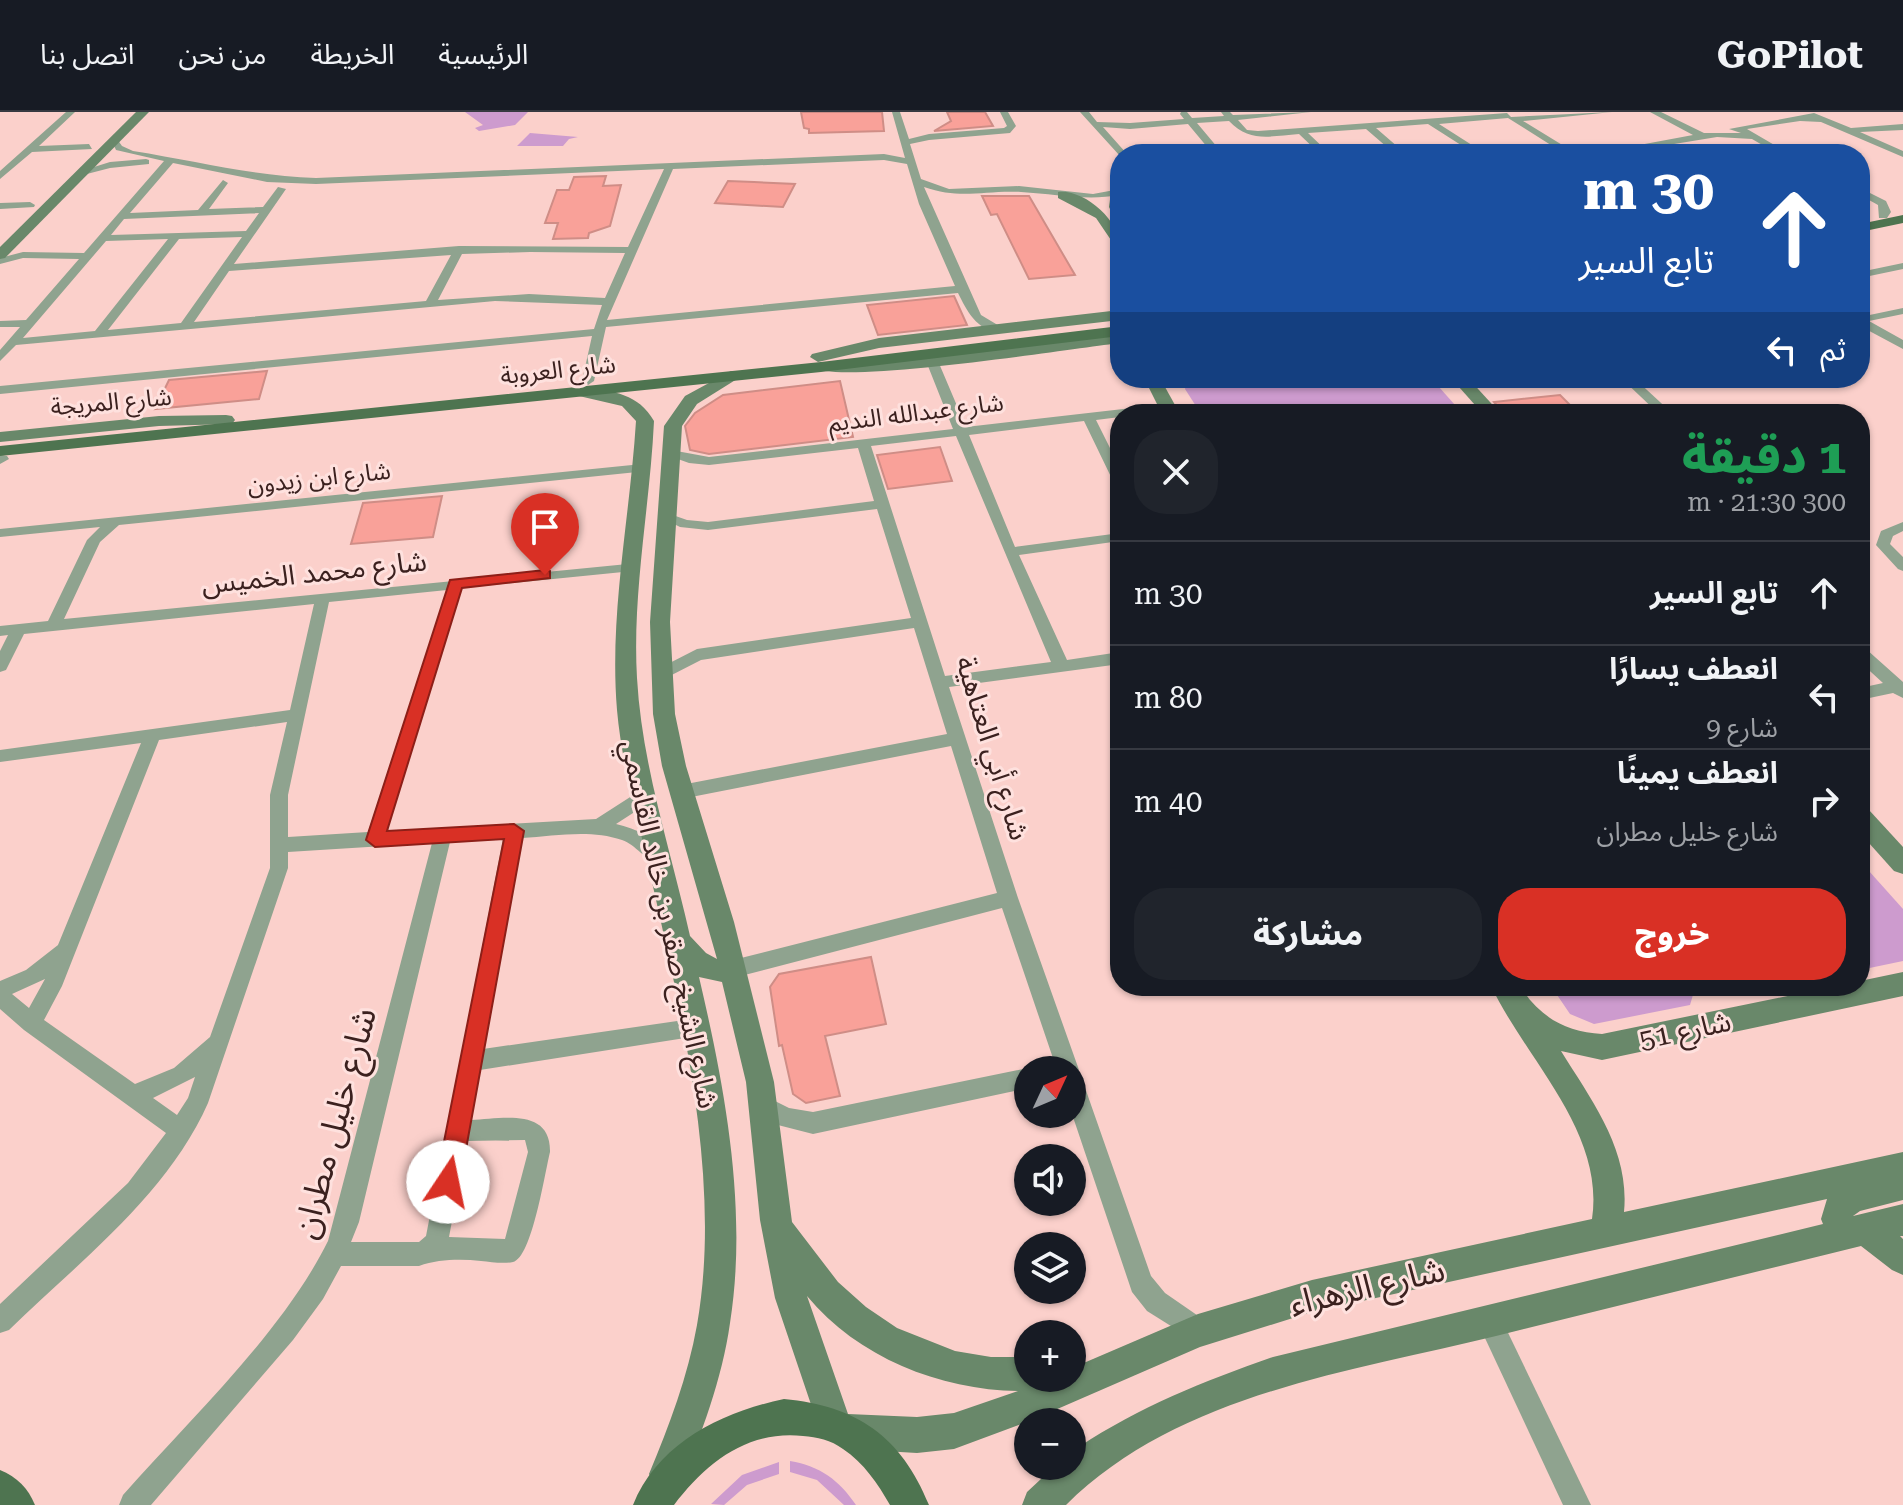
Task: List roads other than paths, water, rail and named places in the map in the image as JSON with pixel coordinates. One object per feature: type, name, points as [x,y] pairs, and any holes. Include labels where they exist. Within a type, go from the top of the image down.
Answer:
[{"type":"main road","points":[[1870,219],[1898,215]]},
{"type":"main road","points":[[1870,225],[1898,215]]},
{"type":"main road","name":"شارع العروبة","points":[[587,386],[731,376],[1110,325]]},
{"type":"main road","name":"شارع العروبة","points":[[0,452],[181,440],[227,425],[1110,332]]},
{"type":"main road","points":[[655,1498],[698,1449],[742,1424],[789,1416],[839,1428],[881,1459],[911,1505]]},
{"type":"main road","points":[[0,1488],[17,1505]]},
{"type":"street","points":[[0,176],[71,112]]},
{"type":"street","points":[[10,224],[125,112]]},
{"type":"street","points":[[0,258],[143,112]]},
{"type":"street","points":[[896,112],[931,220],[962,289],[976,317],[997,329]]},
{"type":"street","points":[[884,157],[921,138],[1007,131],[1012,126],[1004,112]]},
{"type":"street","points":[[1084,112],[1113,144]]},
{"type":"street","points":[[1182,112],[1210,144]]},
{"type":"street","points":[[1094,124],[1130,126],[1228,115],[1307,112]]},
{"type":"street","points":[[1228,115],[1248,133],[1608,112]]},
{"type":"street","points":[[1654,112],[1707,136]]},
{"type":"street","points":[[1658,144],[1724,133],[1746,133],[1804,114],[1903,154]]},
{"type":"street","points":[[1506,116],[1555,144]]},
{"type":"street","points":[[1430,122],[1465,144]]},
{"type":"street","points":[[1369,127],[1389,144]]},
{"type":"street","points":[[1845,129],[1903,127]]},
{"type":"street","points":[[1302,132],[1315,144]]},
{"type":"street","points":[[1746,133],[1766,144]]},
{"type":"street","points":[[114,141],[126,152],[291,180],[669,168],[884,157],[911,162]]},
{"type":"street","points":[[29,149],[89,147]]},
{"type":"street","points":[[83,172],[129,163],[169,161]]},
{"type":"street","points":[[0,357],[169,161]]},
{"type":"street","points":[[587,386],[599,328],[669,168]]},
{"type":"street","points":[[917,181],[948,192]]},
{"type":"street","points":[[201,213],[223,183]]},
{"type":"street","points":[[185,326],[281,189]]},
{"type":"street","points":[[931,220],[930,200],[948,192],[1019,189],[1093,197],[1110,194]]},
{"type":"street","points":[[1063,195],[1101,215],[1110,228]]},
{"type":"street","points":[[1870,196],[1882,203],[1886,212],[1898,215]]},
{"type":"street","points":[[0,206],[30,205]]},
{"type":"street","points":[[123,216],[265,210]]},
{"type":"street","points":[[103,238],[248,234]]},
{"type":"street","points":[[99,334],[176,236]]},
{"type":"street","points":[[225,268],[459,249],[541,247],[632,250]]},
{"type":"street","points":[[430,304],[459,249]]},
{"type":"street","points":[[0,258],[23,255],[88,256]]},
{"type":"street","points":[[1870,273],[1903,266]]},
{"type":"street","points":[[0,390],[962,289]]},
{"type":"street","points":[[13,342],[529,297],[609,302]]},
{"type":"street","points":[[1085,319],[1110,304]]},
{"type":"street","points":[[1870,319],[1903,311]]},
{"type":"street","points":[[819,362],[879,343],[1110,316]]},
{"type":"street","points":[[962,333],[971,327],[976,317]]},
{"type":"street","points":[[0,324],[30,323]]},
{"type":"street","points":[[1870,327],[1903,345]]},
{"type":"street","points":[[819,362],[871,368],[1110,339]]},
{"type":"street","points":[[1065,345],[1110,347]]},
{"type":"street","points":[[932,361],[1010,552],[1061,665]]},
{"type":"street","name":"شارع الشيخ صقر بن خالد القاسمي","points":[[731,376],[699,393],[681,409],[673,426],[659,641],[660,675],[668,740],[733,969],[765,1106],[776,1220],[801,1334],[839,1428]]},
{"type":"street","name":"شارع الشيخ صقر بن خالد القاسمي","points":[[587,386],[629,402],[645,421],[627,622],[626,683],[632,738],[644,797],[698,1027],[715,1168],[717,1290],[708,1351],[696,1396],[655,1498]]},
{"type":"street","points":[[1472,388],[1484,404]]},
{"type":"street","points":[[1638,388],[1656,404]]},
{"type":"street","name":"شارع عبدالله النديم","points":[[671,454],[709,461],[1110,415]]},
{"type":"street","points":[[1088,417],[1110,461]]},
{"type":"street","name":"شارع أبي العتاهية","points":[[863,443],[1008,898],[1063,1056]]},
{"type":"street","points":[[642,468],[657,471],[669,484]]},
{"type":"street","name":"شارع ابن زيدون","points":[[0,533],[642,468]]},
{"type":"street","points":[[667,517],[685,524],[708,526],[883,504]]},
{"type":"street","points":[[54,625],[97,535],[115,521]]},
{"type":"street","points":[[665,544],[708,526]]},
{"type":"street","points":[[1903,526],[1886,534],[1883,545],[1903,566]]},
{"type":"street","points":[[1010,552],[1110,538]]},
{"type":"street","name":"شارع محمد الخميس","points":[[0,631],[633,566]]},
{"type":"street","points":[[375,840],[456,584]]},
{"type":"street","points":[[0,1321],[136,1191],[182,1131],[197,1103],[279,868],[277,811],[323,597]]},
{"type":"street","points":[[660,675],[697,655],[922,622]]},
{"type":"street","points":[[0,666],[19,629]]},
{"type":"street","points":[[659,641],[697,655]]},
{"type":"street","points":[[940,682],[1110,659]]},
{"type":"street","points":[[1870,662],[1900,689]]},
{"type":"street","points":[[1870,693],[1900,689]]},
{"type":"street","points":[[0,756],[296,715]]},
{"type":"street","points":[[31,1023],[52,986],[153,735]]},
{"type":"street","points":[[681,792],[957,738]]},
{"type":"street","points":[[599,826],[644,797]]},
{"type":"street","points":[[280,845],[599,826],[633,836],[659,856]]},
{"type":"street","points":[[1870,828],[1903,864]]},
{"type":"street","points":[[431,1250],[438,1234],[514,831]]},
{"type":"street","name":"شارع خليل مطران","points":[[133,1505],[289,1328],[316,1290],[336,1254],[347,1222],[443,835]]},
{"type":"street","points":[[678,941],[704,969],[718,971],[1008,898]]},
{"type":"street","points":[[64,952],[33,976],[0,993],[31,1023],[182,1131]]},
{"type":"street","name":"شارع 51","points":[[1870,991],[1903,984]]},
{"type":"street","points":[[1511,996],[1590,1125],[1604,1155],[1611,1196],[1604,1233]]},
{"type":"street","name":"شارع 51","points":[[1521,1013],[1559,1040],[1602,1047],[1846,996]]},
{"type":"street","points":[[471,1061],[698,1027]]},
{"type":"street","points":[[132,1096],[182,1075],[220,1039]]},
{"type":"street","points":[[765,1106],[779,1117],[813,1123],[1014,1081]]},
{"type":"street","points":[[1086,1123],[1141,1283],[1166,1310],[1198,1331]]},
{"type":"street","points":[[336,1254],[413,1255],[431,1250],[467,1248],[511,1251],[517,1242],[540,1142],[528,1129],[458,1131]]},
{"type":"street","name":"شارع الزهراء","points":[[839,1428],[905,1435],[954,1431],[1032,1403],[1088,1370],[1198,1331],[1312,1296],[1903,1167]]},
{"type":"street","points":[[1903,1185],[1856,1197],[1840,1205],[1837,1219],[1903,1259]]},
{"type":"street","points":[[776,1220],[787,1242],[817,1283],[857,1320],[880,1335],[904,1349],[957,1369],[1014,1374]]},
{"type":"street","name":"شارع الزهراء","points":[[1040,1505],[1083,1464],[1108,1446],[1191,1405],[1273,1374],[1903,1220]]},
{"type":"street","points":[[1489,1321],[1577,1505]]}]
